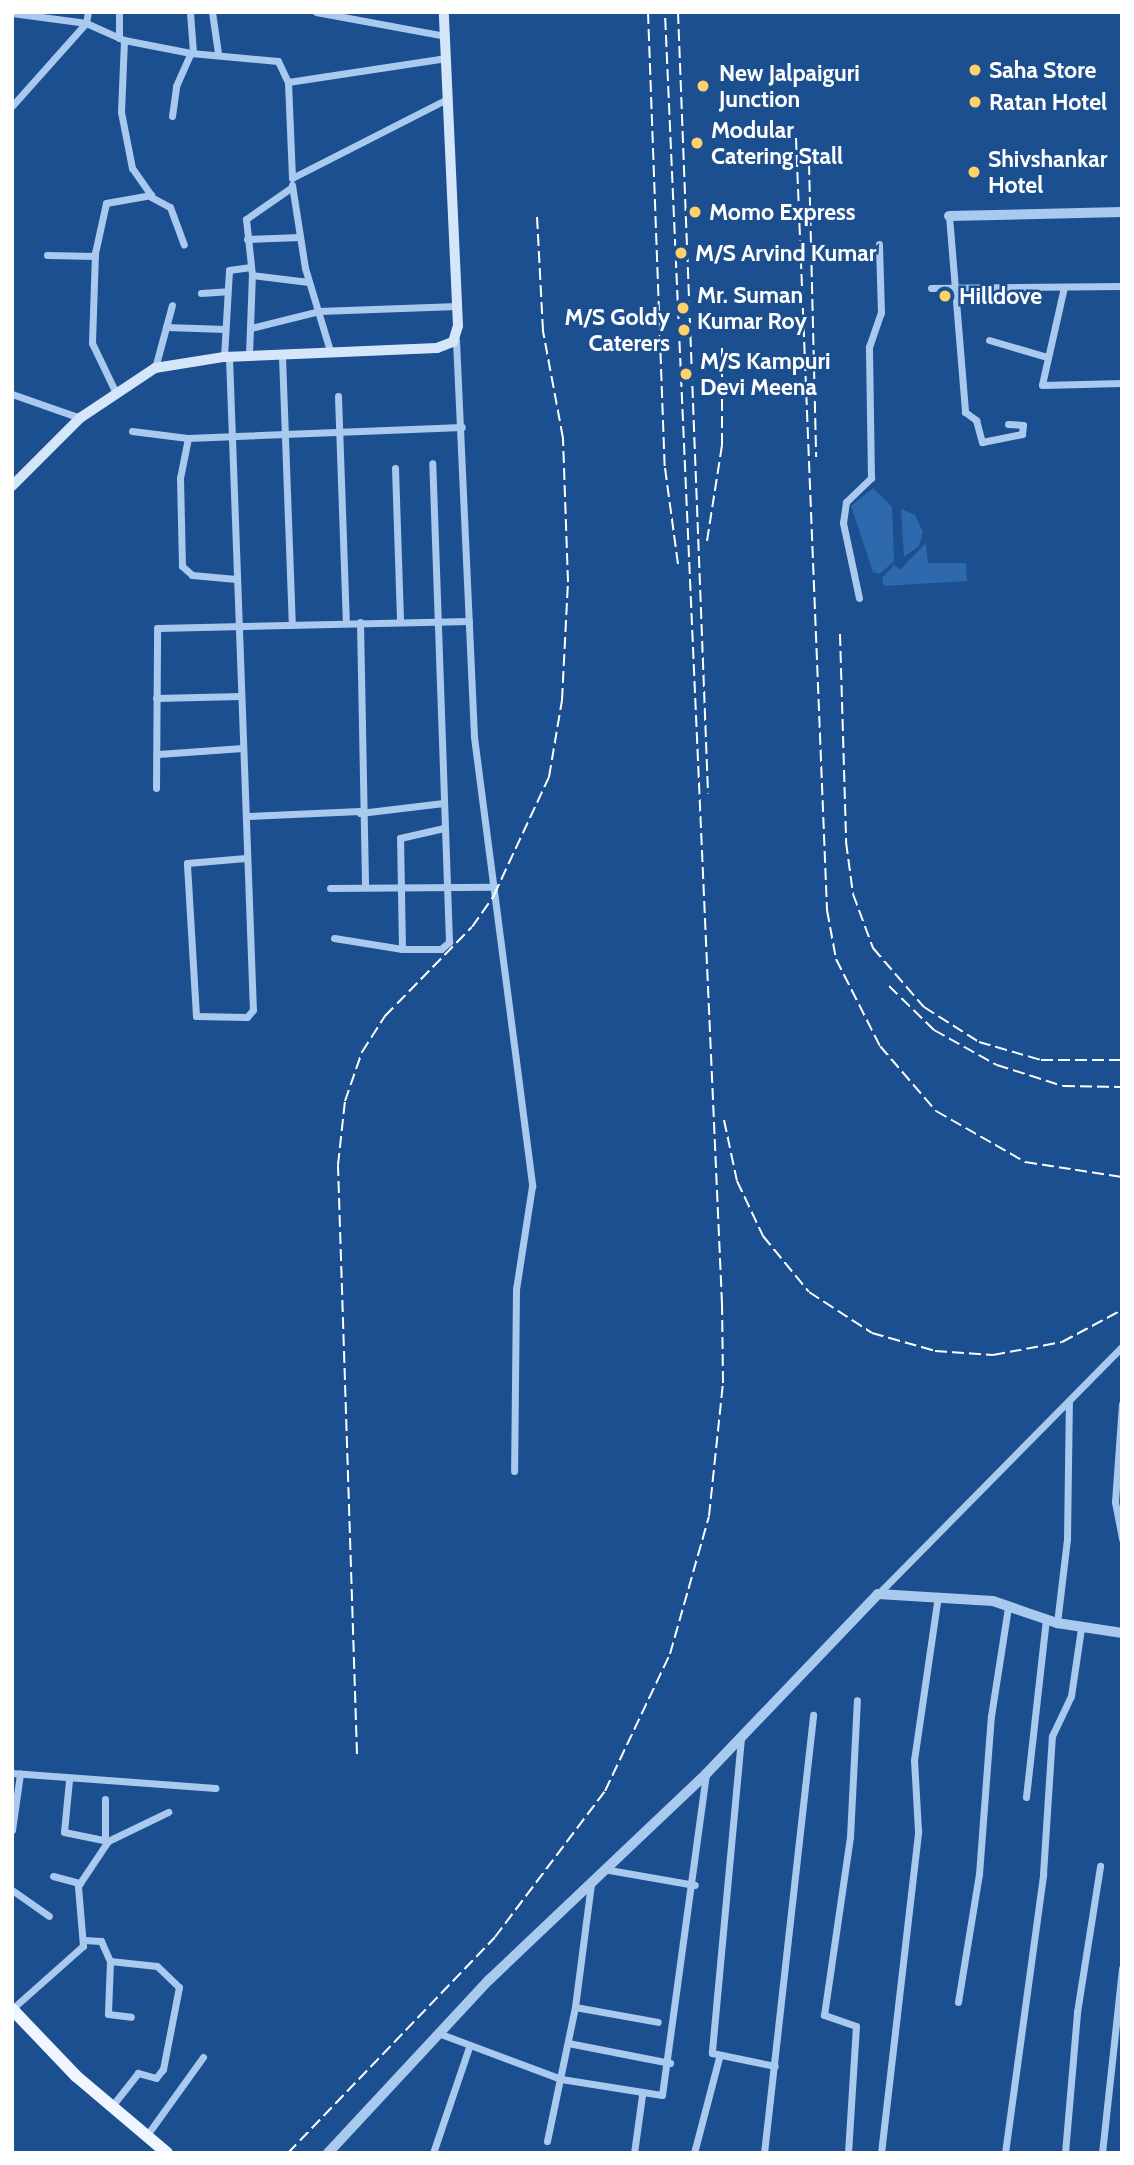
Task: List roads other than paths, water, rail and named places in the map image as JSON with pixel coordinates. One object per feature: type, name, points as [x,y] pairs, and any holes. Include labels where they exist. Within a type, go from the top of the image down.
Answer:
[{"type":"main road","points":[[12,486],[80,418],[115,391],[155,368],[249,355],[282,356],[330,351],[437,348],[456,339],[457,306],[444,12]]},
{"type":"main road","points":[[12,2009],[112,2106],[167,2153]]},
{"type":"main road","points":[[12,2019],[64,2074],[157,2153]]},
{"type":"street","points":[[12,106],[86,23],[88,12]]},
{"type":"street","points":[[118,12],[121,39],[121,111],[132,168],[151,197],[170,207],[184,245]]},
{"type":"street","points":[[172,116],[176,86],[192,53],[190,12]]},
{"type":"street","points":[[212,12],[218,53]]},
{"type":"street","points":[[316,12],[445,36]]},
{"type":"street","points":[[12,13],[29,13],[86,23],[121,39],[192,53],[218,53],[278,61],[288,82],[292,187],[300,237],[330,351]]},
{"type":"street","points":[[288,82],[446,58]]},
{"type":"street","points":[[292,178],[447,99]]},
{"type":"street","points":[[249,355],[252,271],[247,217],[292,187]]},
{"type":"street","points":[[115,391],[92,343],[95,256],[106,203],[151,197]]},
{"type":"street","points":[[1008,424],[1023,425],[1022,434],[982,442],[976,420],[965,412],[953,288],[954,216],[1122,209]]},
{"type":"street","points":[[247,239],[300,237]]},
{"type":"street","points":[[859,598],[844,523],[846,502],[871,478],[869,347],[881,313],[878,244]]},
{"type":"street","points":[[47,255],[95,256]]},
{"type":"street","points":[[246,858],[187,863],[196,1016],[251,1016],[247,816],[225,329],[230,268],[310,282]]},
{"type":"street","points":[[931,288],[1122,286]]},
{"type":"street","points":[[1064,287],[1046,357],[1042,385],[1122,383]]},
{"type":"street","points":[[201,293],[227,291]]},
{"type":"street","points":[[155,368],[172,305]]},
{"type":"street","points":[[251,328],[319,312],[457,306]]},
{"type":"street","points":[[166,327],[225,329]]},
{"type":"street","points":[[456,339],[474,737],[532,1186],[516,1289],[514,1471]]},
{"type":"street","points":[[989,340],[1046,357]]},
{"type":"street","points":[[282,356],[292,625]]},
{"type":"street","points":[[12,394],[80,418]]},
{"type":"street","points":[[338,396],[346,621]]},
{"type":"street","points":[[132,430],[188,438],[462,427]]},
{"type":"street","points":[[188,438],[180,478],[182,566],[192,575],[236,579]]},
{"type":"street","points":[[334,938],[402,949],[447,945],[443,803],[447,620],[432,463]]},
{"type":"street","points":[[395,468],[400,622]]},
{"type":"street","points":[[156,788],[158,628],[346,621],[469,621]]},
{"type":"street","points":[[360,622],[360,812],[366,886]]},
{"type":"street","points":[[156,698],[241,696]]},
{"type":"street","points":[[158,754],[243,748]]},
{"type":"street","points":[[247,816],[360,812],[443,803]]},
{"type":"street","points":[[402,949],[398,884],[402,835],[444,828]]},
{"type":"street","points":[[330,888],[398,884],[447,890],[492,887]]},
{"type":"street","points":[[328,2153],[437,2033],[706,1774],[878,1594],[1122,1347]]},
{"type":"street","points":[[1026,1797],[1067,1539],[1069,1401]]},
{"type":"street","points":[[1122,1404],[1115,1515],[1122,1539]]},
{"type":"street","points":[[878,1594],[938,1597],[1008,1607],[1081,1629],[1122,1633]]},
{"type":"street","points":[[881,2153],[918,1831],[915,1750],[938,1597]]},
{"type":"street","points":[[958,2002],[979,1874],[991,1716],[1008,1607]]},
{"type":"street","points":[[1005,2153],[1043,1874],[1052,1736],[1071,1696],[1081,1629]]},
{"type":"street","points":[[848,2153],[856,2026],[824,2015],[850,1837],[856,1700]]},
{"type":"street","points":[[764,2153],[813,1715]]},
{"type":"street","points":[[741,1737],[712,2050],[719,2058],[775,2066]]},
{"type":"street","points":[[12,1830],[16,1773],[69,1780],[215,1788]]},
{"type":"street","points":[[437,2033],[561,2079],[642,2095],[662,2095],[670,2063],[695,1885],[706,1774]]},
{"type":"street","points":[[69,1780],[64,1832],[106,1841],[168,1812]]},
{"type":"street","points":[[84,1940],[80,1883],[106,1841],[105,1800]]},
{"type":"street","points":[[1065,2153],[1078,2001],[1100,1866]]},
{"type":"street","points":[[609,1870],[695,1885]]},
{"type":"street","points":[[53,1876],[80,1883]]},
{"type":"street","points":[[547,2141],[575,2007],[591,1884]]},
{"type":"street","points":[[12,1890],[49,1916]]},
{"type":"street","points":[[12,2009],[84,1940],[101,1941],[110,1961],[108,2014],[131,2017]]},
{"type":"street","points":[[110,1961],[158,1966],[176,1979],[180,1993],[163,2069],[156,2078],[138,2073],[112,2106]]},
{"type":"street","points":[[1102,2153],[1122,1968]]},
{"type":"street","points":[[575,2007],[658,2022]]},
{"type":"street","points":[[568,2043],[670,2063]]},
{"type":"street","points":[[433,2153],[469,2047]]},
{"type":"street","points":[[147,2135],[203,2057]]},
{"type":"street","points":[[694,2153],[719,2058]]},
{"type":"street","points":[[634,2153],[642,2095]]},
{"type":"railway","points":[[648,12],[665,468],[678,564]]},
{"type":"railway","points":[[288,2153],[495,1937],[605,1791],[670,1654],[709,1516],[723,1383],[722,1304],[665,12]]},
{"type":"railway","points":[[678,12],[708,793]]},
{"type":"railway","points":[[796,138],[827,910],[836,959],[880,1046],[936,1111],[1025,1162],[1122,1177]]},
{"type":"railway","points":[[809,163],[816,457]]},
{"type":"railway","points":[[357,1754],[338,1165],[345,1101],[362,1052],[385,1016],[472,927],[494,895],[549,777],[562,700],[568,582],[563,438],[543,331],[537,216]]},
{"type":"railway","points":[[707,541],[722,445],[722,346]]},
{"type":"railway","points":[[840,634],[846,842],[853,894],[873,948],[924,1007],[979,1042],[1041,1060],[1122,1060]]},
{"type":"railway","points":[[889,986],[934,1030],[997,1065],[1063,1086],[1122,1087]]},
{"type":"railway","points":[[724,1120],[737,1181],[763,1236],[809,1292],[872,1333],[935,1351],[993,1355],[1062,1342],[1122,1310]]},
{"type":"place","name":"Saha Store","points":[[975,70]]},
{"type":"place","name":"New Jalpaiguri Junction","points":[[703,86]]},
{"type":"place","name":"Ratan Hotel","points":[[975,102]]},
{"type":"place","name":"Modular Catering Stall","points":[[697,143]]},
{"type":"place","name":"Shivshankar Hotel","points":[[974,172]]},
{"type":"place","name":"Momo Express","points":[[695,212]]},
{"type":"place","name":"M/S Arvind Kumar","points":[[681,253]]},
{"type":"place","name":"Hilldove","points":[[945,296]]},
{"type":"place","name":"Mr. Suman Kumar Roy","points":[[683,308]]},
{"type":"place","name":"M/S Goldy Caterers","points":[[684,330]]},
{"type":"place","name":"M/S Kampuri Devi Meena","points":[[686,374]]}]
